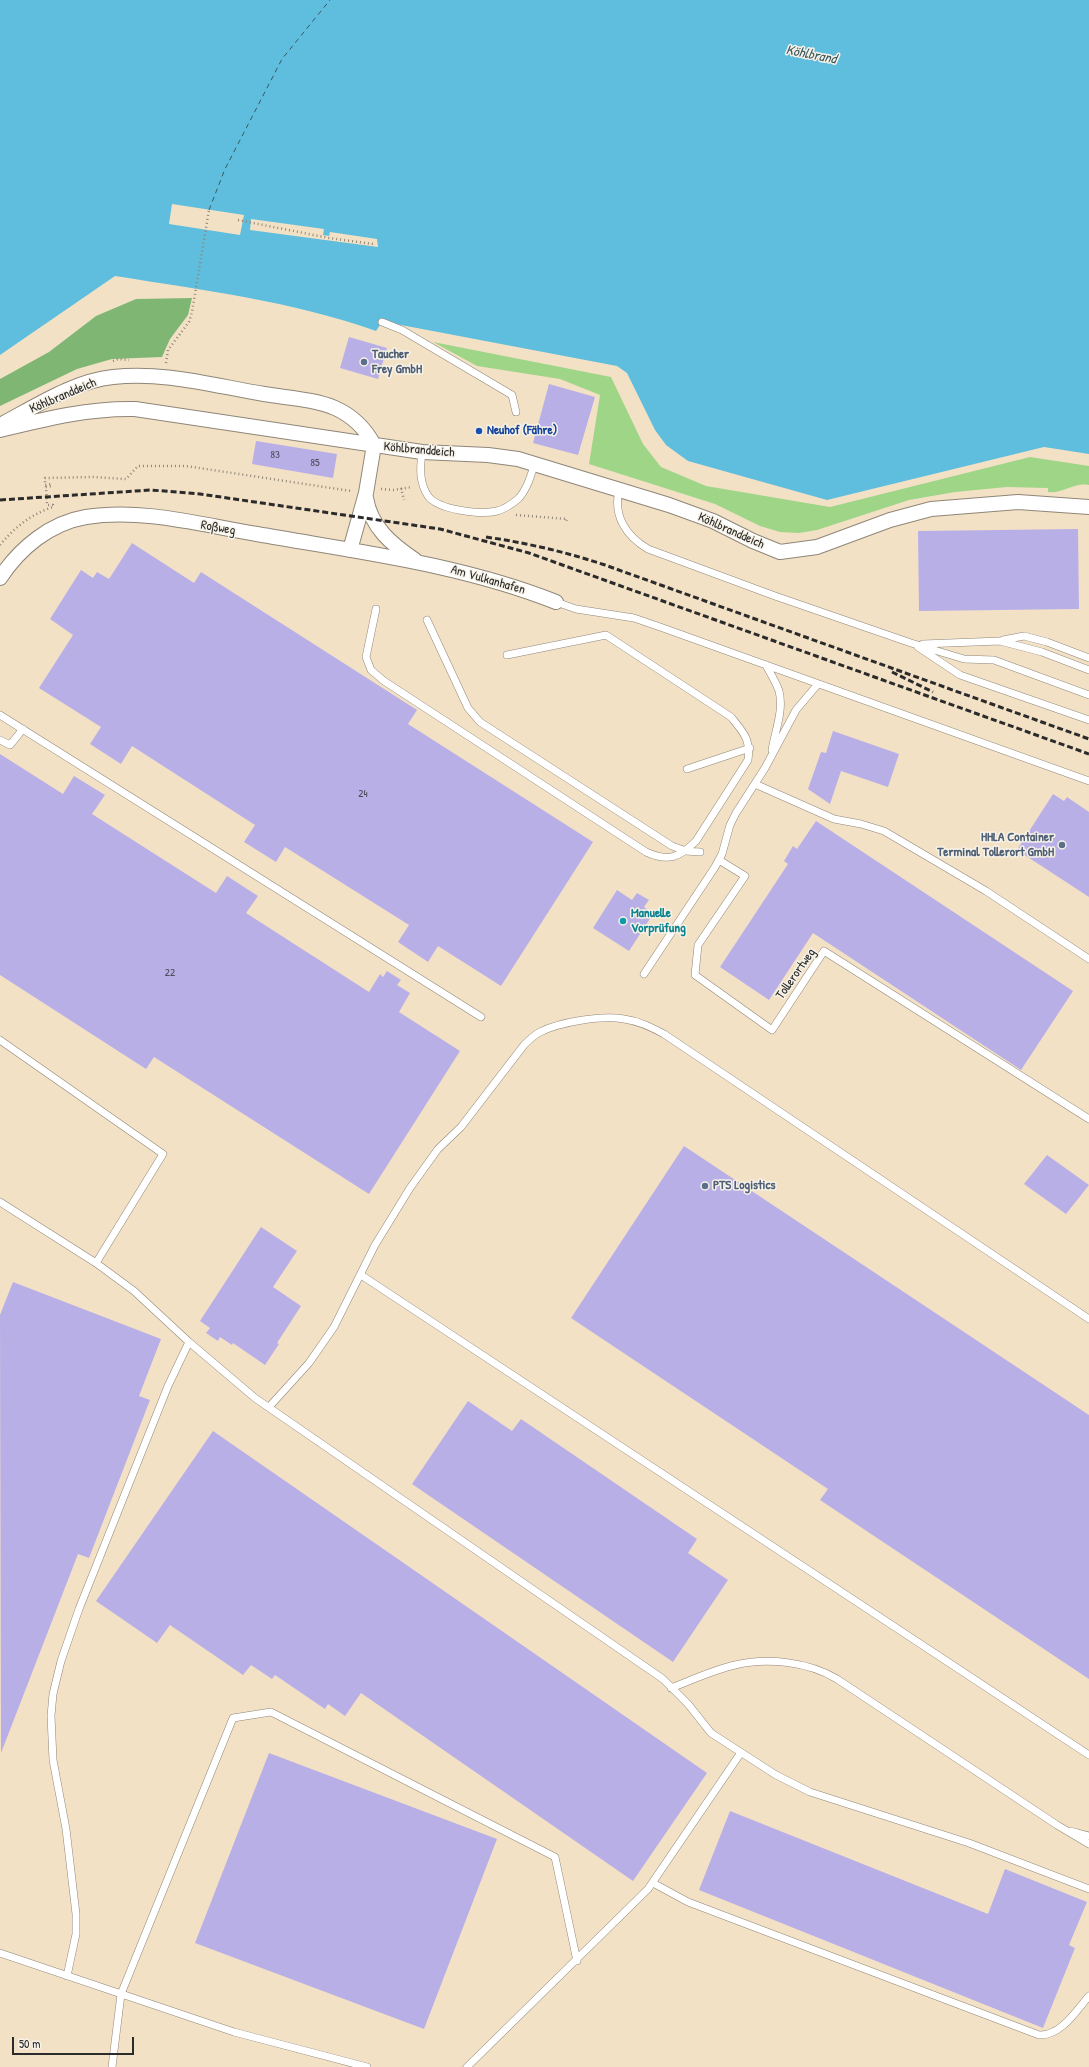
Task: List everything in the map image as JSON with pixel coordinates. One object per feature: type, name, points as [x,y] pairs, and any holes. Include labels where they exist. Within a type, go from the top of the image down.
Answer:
[{"type":"street","name":"Köhlbranddeich","points":[[0,425],[53,397],[88,382],[113,377],[164,378],[306,401],[334,408],[348,415],[360,424],[374,445]]},
{"type":"street","name":"Köhlbranddeich","points":[[0,430],[87,411],[135,409],[422,452],[488,456],[535,463],[713,521],[780,552],[817,547],[890,520],[931,509],[1018,502],[1089,507]]},
{"type":"street","points":[[350,550],[366,491],[374,445]]},
{"type":"street","name":"Am Vulkanhafen","points":[[366,491],[372,518],[383,534],[397,548],[420,563]]},
{"type":"street","name":"Roßweg","points":[[0,578],[12,561],[27,545],[62,524],[87,517],[132,515],[162,518],[350,550]]},
{"type":"street","name":"Am Vulkanhafen","points":[[350,550],[420,563],[501,582],[556,602]]},
{"type":"lane","points":[[382,322],[402,330],[512,395],[516,412]]},
{"type":"lane","points":[[422,452],[420,473],[422,487],[429,498],[448,509],[496,511],[507,507],[519,498],[528,483],[535,463]]},
{"type":"lane","points":[[619,490],[616,501],[618,514],[623,527],[632,538],[648,550],[911,643],[964,659],[994,660],[1089,695]]},
{"type":"lane","points":[[556,602],[576,609],[634,618],[1089,781]]},
{"type":"lane","points":[[376,610],[366,657],[371,670],[384,681],[646,852],[658,857],[671,858],[686,851],[696,842],[748,760],[750,748],[744,734],[731,717],[606,635],[507,655]]},
{"type":"lane","points":[[427,620],[468,708],[480,722],[672,846],[686,851],[700,852]]},
{"type":"lane","points":[[911,643],[925,644],[1000,640],[1024,636],[1046,642],[1089,658]]},
{"type":"lane","points":[[1000,640],[1042,652],[1089,670]]},
{"type":"lane","points":[[911,643],[960,675],[1089,720]]},
{"type":"lane","points":[[766,665],[778,689],[780,700],[780,712],[771,754]]},
{"type":"lane","points":[[644,974],[719,860],[733,818],[755,784],[800,704],[818,684]]},
{"type":"lane","points":[[0,715],[480,1017]]},
{"type":"lane","points":[[0,740],[10,745],[22,729]]},
{"type":"lane","points":[[687,769],[750,748]]},
{"type":"lane","points":[[755,784],[834,819],[861,824],[884,831],[986,891],[1089,959]]},
{"type":"lane","name":"Tollerortweg","points":[[719,860],[745,876],[698,945],[695,975],[772,1030],[824,951],[1089,1119]]},
{"type":"lane","points":[[269,1407],[293,1382],[322,1346],[345,1306],[379,1239],[410,1188],[438,1149],[461,1127],[529,1040],[539,1032],[564,1024],[617,1018],[641,1023],[664,1034],[1089,1319]]},
{"type":"lane","points":[[0,1040],[163,1154],[96,1263]]},
{"type":"lane","points":[[0,1202],[96,1263],[146,1300],[189,1342],[243,1388],[269,1407],[663,1680],[688,1704],[711,1733],[740,1754],[776,1775],[810,1792],[969,1843],[1089,1889]]},
{"type":"lane","points":[[361,1275],[1089,1755]]},
{"type":"lane","points":[[68,1976],[76,1934],[76,1914],[66,1829],[53,1760],[51,1716],[53,1694],[61,1661],[79,1609],[168,1386],[189,1342]]},
{"type":"lane","points":[[671,1688],[723,1668],[746,1663],[771,1662],[818,1669],[837,1680],[1057,1826],[1089,1844]]},
{"type":"lane","points":[[112,2067],[121,1994],[233,1718],[271,1712],[555,1857],[577,1961]]},
{"type":"lane","points":[[467,2067],[577,1961],[653,1883],[740,1754]]},
{"type":"lane","points":[[1057,1826],[1089,1836]]},
{"type":"lane","points":[[653,1883],[688,1902],[1039,2035],[1048,2035],[1067,2022],[1089,1996]]},
{"type":"lane","points":[[0,1953],[234,2032],[367,2067]]},
{"type":"path","points":[[164,378],[168,350],[189,322],[195,299],[210,210]]},
{"type":"path","points":[[238,220],[329,238],[373,244]]},
{"type":"path","points":[[0,545],[25,520],[34,514],[53,507],[53,504],[48,505],[46,487],[51,486],[51,484],[45,485],[45,478],[92,477],[126,479],[138,466],[186,466],[366,491],[422,487]]},
{"type":"path","points":[[402,488],[404,500]]},
{"type":"path","points":[[511,514],[567,519],[566,521]]},
{"type":"green space","points":[[192,298],[188,315],[170,339],[162,357],[112,359],[77,369],[0,406],[0,379],[49,352],[96,316],[136,299]]},
{"type":"green space","points":[[433,342],[611,377],[643,444],[661,467],[706,486],[830,507],[1030,457],[1089,466],[1089,485],[1078,485],[1053,492],[1048,492],[1048,488],[1007,487],[955,492],[909,500],[817,530],[799,533],[780,532],[760,526],[715,504],[589,464],[600,395],[560,379],[477,366]]},
{"type":"water","name":"Köhlbrand","points":[[0,0],[1089,0],[1089,454],[1044,447],[827,500],[688,461],[666,445],[655,430],[627,373],[617,366],[382,322],[376,331],[279,304],[115,276],[0,355]]},
{"type":"pier","points":[[172,204],[244,215],[240,235],[169,224]]},
{"type":"pier","points":[[251,219],[324,229],[323,235],[329,236],[330,232],[377,239],[378,247],[250,230]]},
{"type":"building","points":[[349,337],[387,348],[378,379],[340,368]]},
{"type":"building","points":[[549,384],[595,397],[578,455],[533,443]]},
{"type":"building","points":[[256,441],[337,454],[333,478],[252,464]]},
{"type":"building","points":[[1078,529],[1079,609],[919,611],[918,531]]},
{"type":"building","points":[[132,543],[194,583],[201,572],[417,710],[408,724],[593,842],[501,986],[438,946],[428,962],[398,942],[409,925],[285,847],[276,862],[244,842],[255,825],[132,746],[121,764],[90,744],[101,727],[39,688],[73,635],[50,619],[81,570],[93,578],[97,572],[109,579]]},
{"type":"building","points":[[833,731],[899,754],[888,787],[841,771],[830,804],[808,789],[821,752],[826,753]]},
{"type":"building","points":[[0,754],[63,794],[74,776],[105,795],[92,814],[216,893],[227,876],[258,896],[246,913],[369,992],[380,974],[383,977],[387,971],[401,980],[397,985],[410,993],[399,1012],[460,1051],[369,1194],[154,1057],[146,1069],[0,975]]},
{"type":"building","name":"HHLA Container Terminal Tollerort GmbH","points":[[1053,794],[1064,801],[1067,797],[1089,812],[1089,897],[1017,850]]},
{"type":"building","points":[[816,821],[1073,991],[1021,1070],[813,933],[769,1000],[720,967],[788,864],[784,861],[793,846],[797,849]]},
{"type":"building","name":"Manuelle Vorprüfung","points":[[617,890],[632,900],[637,893],[649,900],[644,907],[653,914],[629,951],[593,928]]},
{"type":"building","points":[[684,1146],[1089,1415],[1089,1679],[820,1500],[828,1489],[571,1318]]},
{"type":"building","points":[[1047,1155],[1089,1185],[1066,1214],[1024,1184]]},
{"type":"building","points":[[261,1227],[297,1251],[273,1287],[301,1306],[277,1343],[279,1344],[265,1365],[233,1343],[232,1345],[220,1337],[218,1341],[206,1333],[210,1328],[200,1321]]},
{"type":"building","points":[[13,1282],[161,1339],[139,1396],[150,1400],[89,1558],[78,1554],[1,1753],[0,1315]]},
{"type":"building","points":[[468,1401],[512,1431],[521,1419],[697,1539],[688,1553],[728,1580],[673,1662],[412,1484]]},
{"type":"building","points":[[213,1431],[707,1773],[633,1881],[361,1693],[345,1716],[328,1704],[325,1709],[275,1675],[272,1679],[251,1665],[243,1675],[170,1625],[157,1643],[96,1601]]},
{"type":"building","points":[[269,1753],[497,1839],[424,2029],[195,1943]]},
{"type":"building","points":[[730,1811],[988,1914],[1005,1869],[1087,1902],[1069,1945],[1075,1948],[1043,2028],[699,1890]]},
{"type":"ferry route","points":[[209,210],[225,169],[282,59],[330,0]]},
{"type":"railway","points":[[0,500],[151,490],[200,494],[440,529],[529,553],[1089,754]]},
{"type":"railway","points":[[486,537],[546,548],[605,565],[1089,739]]},
{"type":"railway","points":[[892,672],[933,692]]},
{"type":"place","name":"Taucher Frey GmbH","points":[[364,362]]},
{"type":"place","name":"Neuhof (Fähre)","points":[[479,431]]},
{"type":"place","name":"HHLA Container Terminal Tollerort GmbH","points":[[1062,845]]},
{"type":"place","name":"Manuelle Vorprüfung","points":[[623,921]]},
{"type":"place","name":"PTS Logistics","points":[[705,1186]]}]
